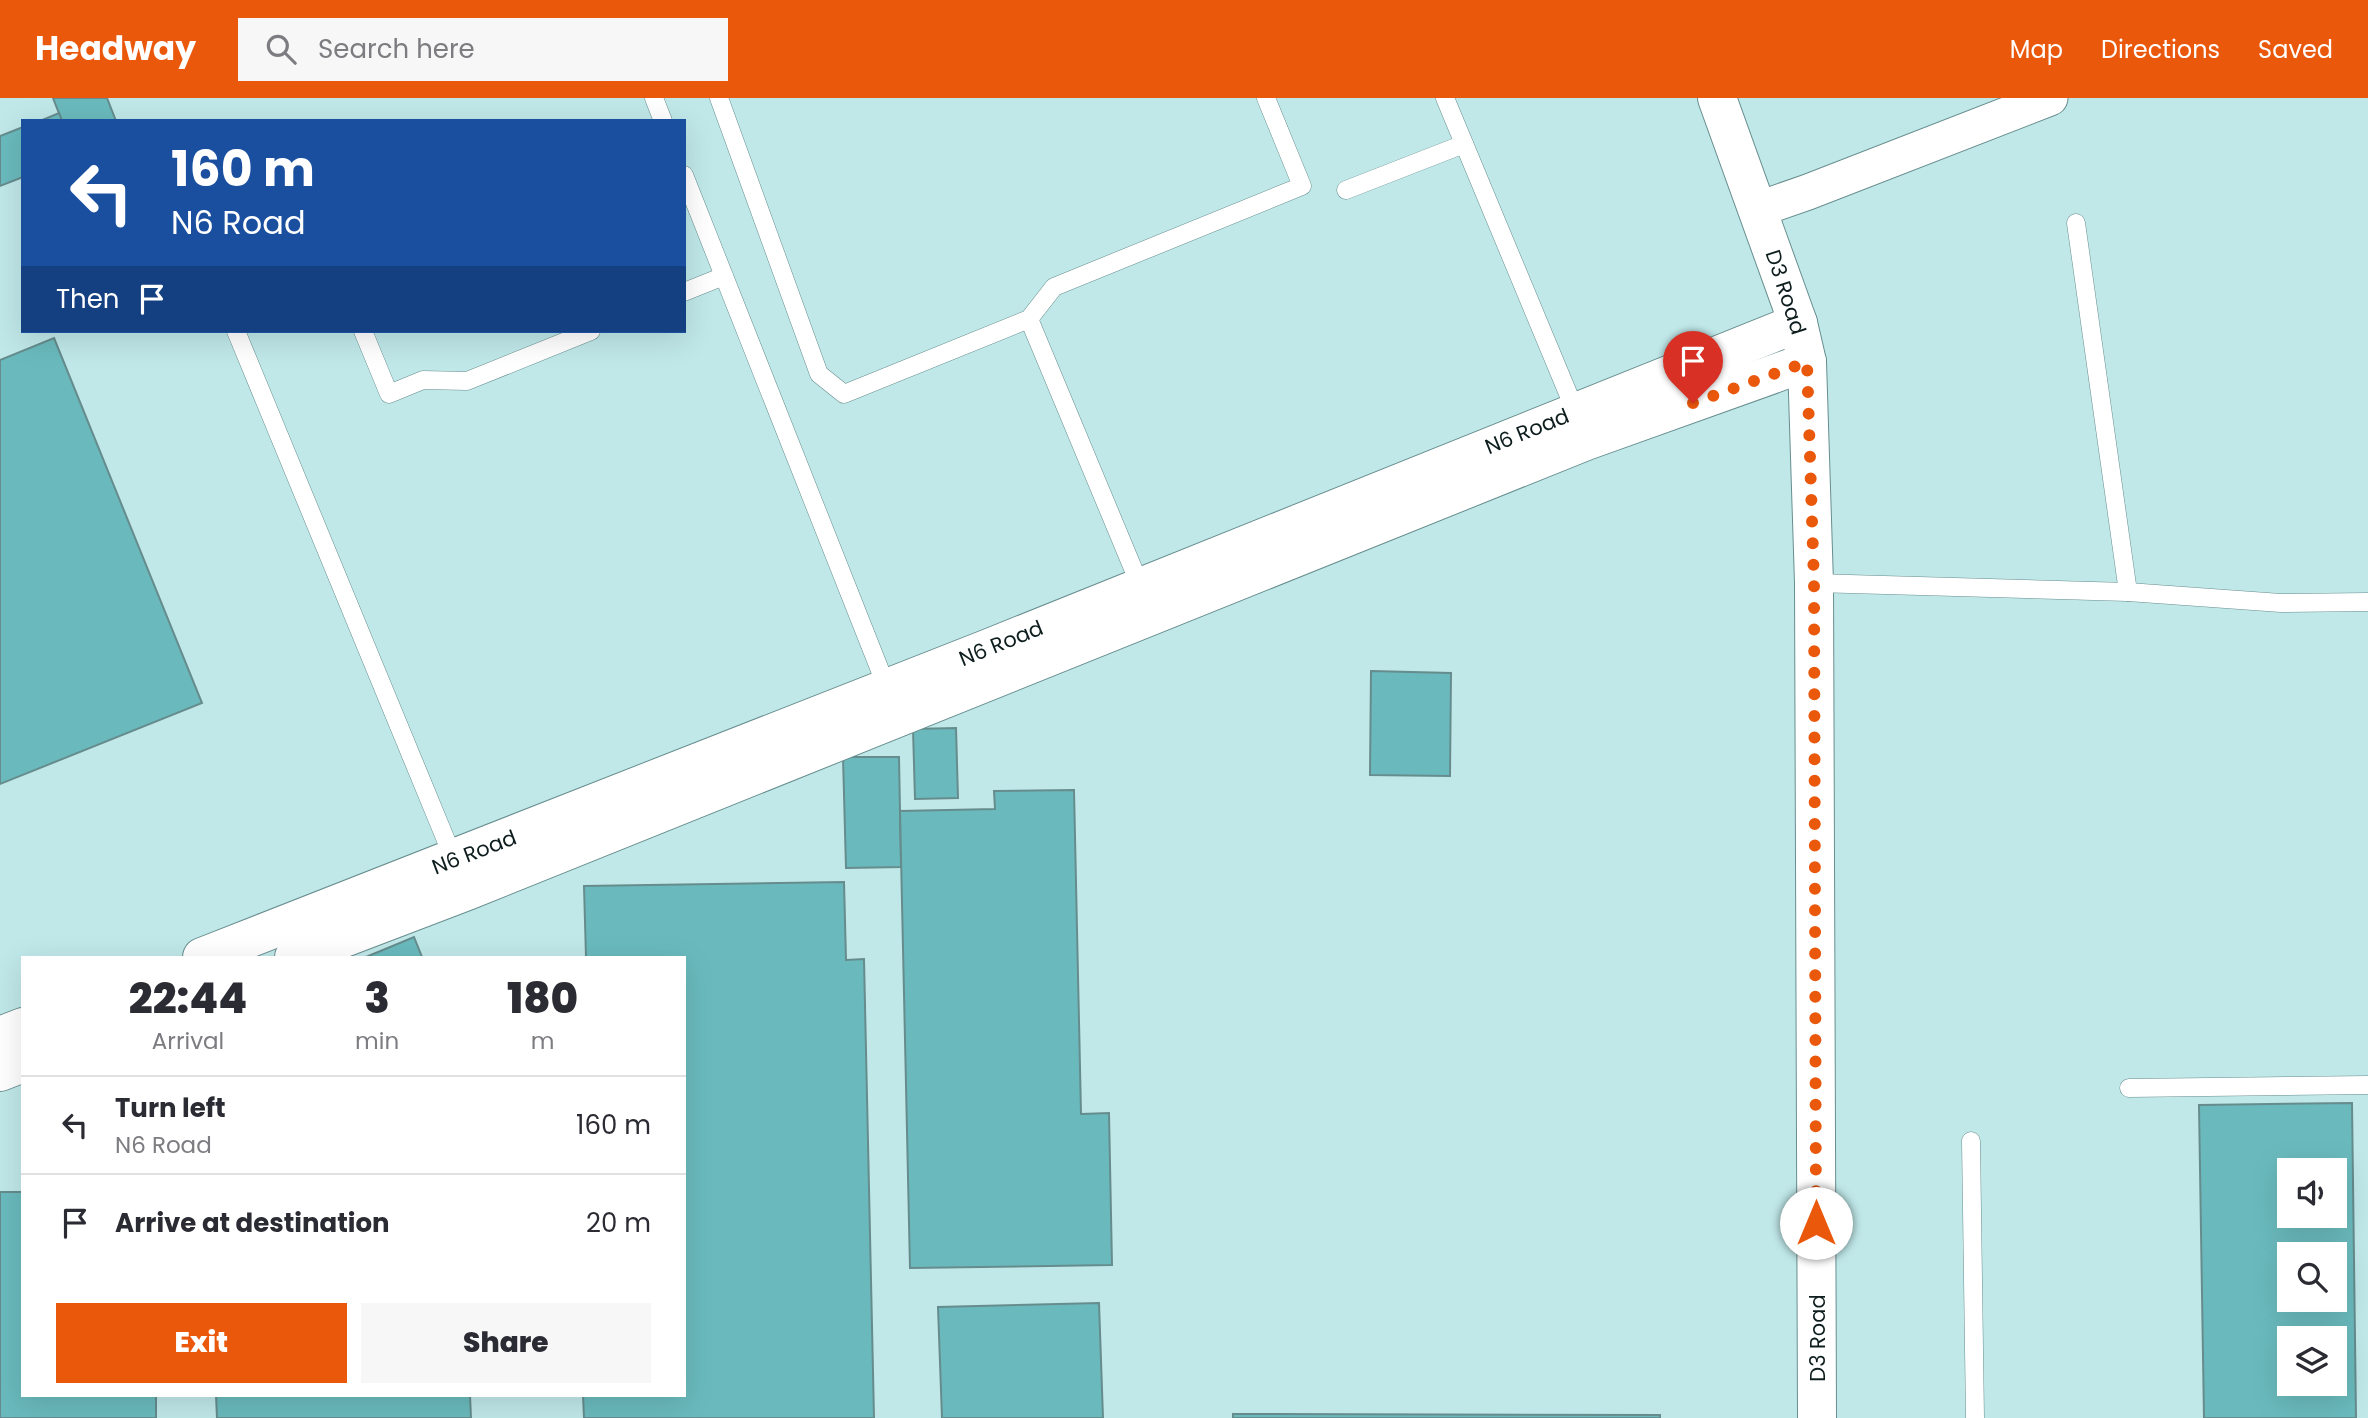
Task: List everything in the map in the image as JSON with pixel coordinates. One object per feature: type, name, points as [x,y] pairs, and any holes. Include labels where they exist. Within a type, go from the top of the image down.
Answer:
[{"type":"street","name":"D3 Road","points":[[1717,98],[1798,323],[1807,362],[1814,583],[1817,1418]]},
{"type":"street","points":[[1759,209],[2050,98]]},
{"type":"street","name":"N6 Road","points":[[205,956],[460,875],[1581,426],[1798,323]]},
{"type":"street","name":"N6 Road","points":[[1581,426],[1807,362]]},
{"type":"street","name":"N6 Road","points":[[296,956],[460,875],[887,688],[1146,601]]},
{"type":"street","points":[[0,1036],[21,1028]]},
{"type":"street","points":[[0,1072],[21,1064]]},
{"type":"lane","points":[[654,98],[662,119]]},
{"type":"lane","points":[[719,98],[819,374],[844,394],[1029,318],[1054,287],[1302,186],[1266,98]]},
{"type":"lane","points":[[1445,98],[1581,426]]},
{"type":"lane","points":[[1346,190],[1464,144]]},
{"type":"lane","points":[[686,180],[887,688]]},
{"type":"lane","points":[[2076,223],[2128,592]]},
{"type":"lane","points":[[686,291],[724,276]]},
{"type":"lane","points":[[1029,318],[1146,601]]},
{"type":"lane","points":[[237,333],[460,875]]},
{"type":"lane","points":[[364,333],[389,394],[423,380],[467,381],[586,333]]},
{"type":"lane","points":[[1814,583],[2128,592],[2281,603],[2368,602]]},
{"type":"lane","points":[[2129,1088],[2368,1085]]},
{"type":"lane","points":[[1972,1141],[1975,1418]]},
{"type":"building","points":[[53,98],[107,98],[115,119],[61,119]]},
{"type":"building","points":[[59,113],[61,119],[45,119]]},
{"type":"building","points":[[21,128],[21,178],[0,186],[0,136]]},
{"type":"building","points":[[54,338],[202,703],[0,784],[0,360]]},
{"type":"building","points":[[1371,671],[1451,673],[1450,776],[1370,775]]},
{"type":"building","points":[[956,728],[958,798],[915,799],[913,729]]},
{"type":"building","points":[[843,757],[899,757],[901,867],[846,868]]},
{"type":"building","points":[[1074,790],[1081,1114],[1109,1113],[1112,1265],[910,1268],[900,811],[995,809],[994,791]]},
{"type":"building","points":[[844,882],[846,960],[864,959],[874,1418],[584,1418],[583,1397],[686,1397],[686,956],[586,956],[584,886]]},
{"type":"building","points":[[414,937],[422,956],[368,956]]},
{"type":"building","points":[[2352,1103],[2356,1418],[2204,1418],[2199,1105]]},
{"type":"building","points":[[0,1192],[21,1192],[21,1397],[156,1397],[156,1418],[0,1418]]},
{"type":"building","points":[[1099,1303],[1103,1418],[942,1418],[938,1307]]},
{"type":"building","points":[[216,1397],[470,1397],[471,1418],[217,1418]]},
{"type":"building","points":[[1233,1414],[1660,1415],[1660,1418],[1233,1418]]},
{"type":"route","points":[[1693,403],[1807,362],[1814,583],[1816,1223]]}]
